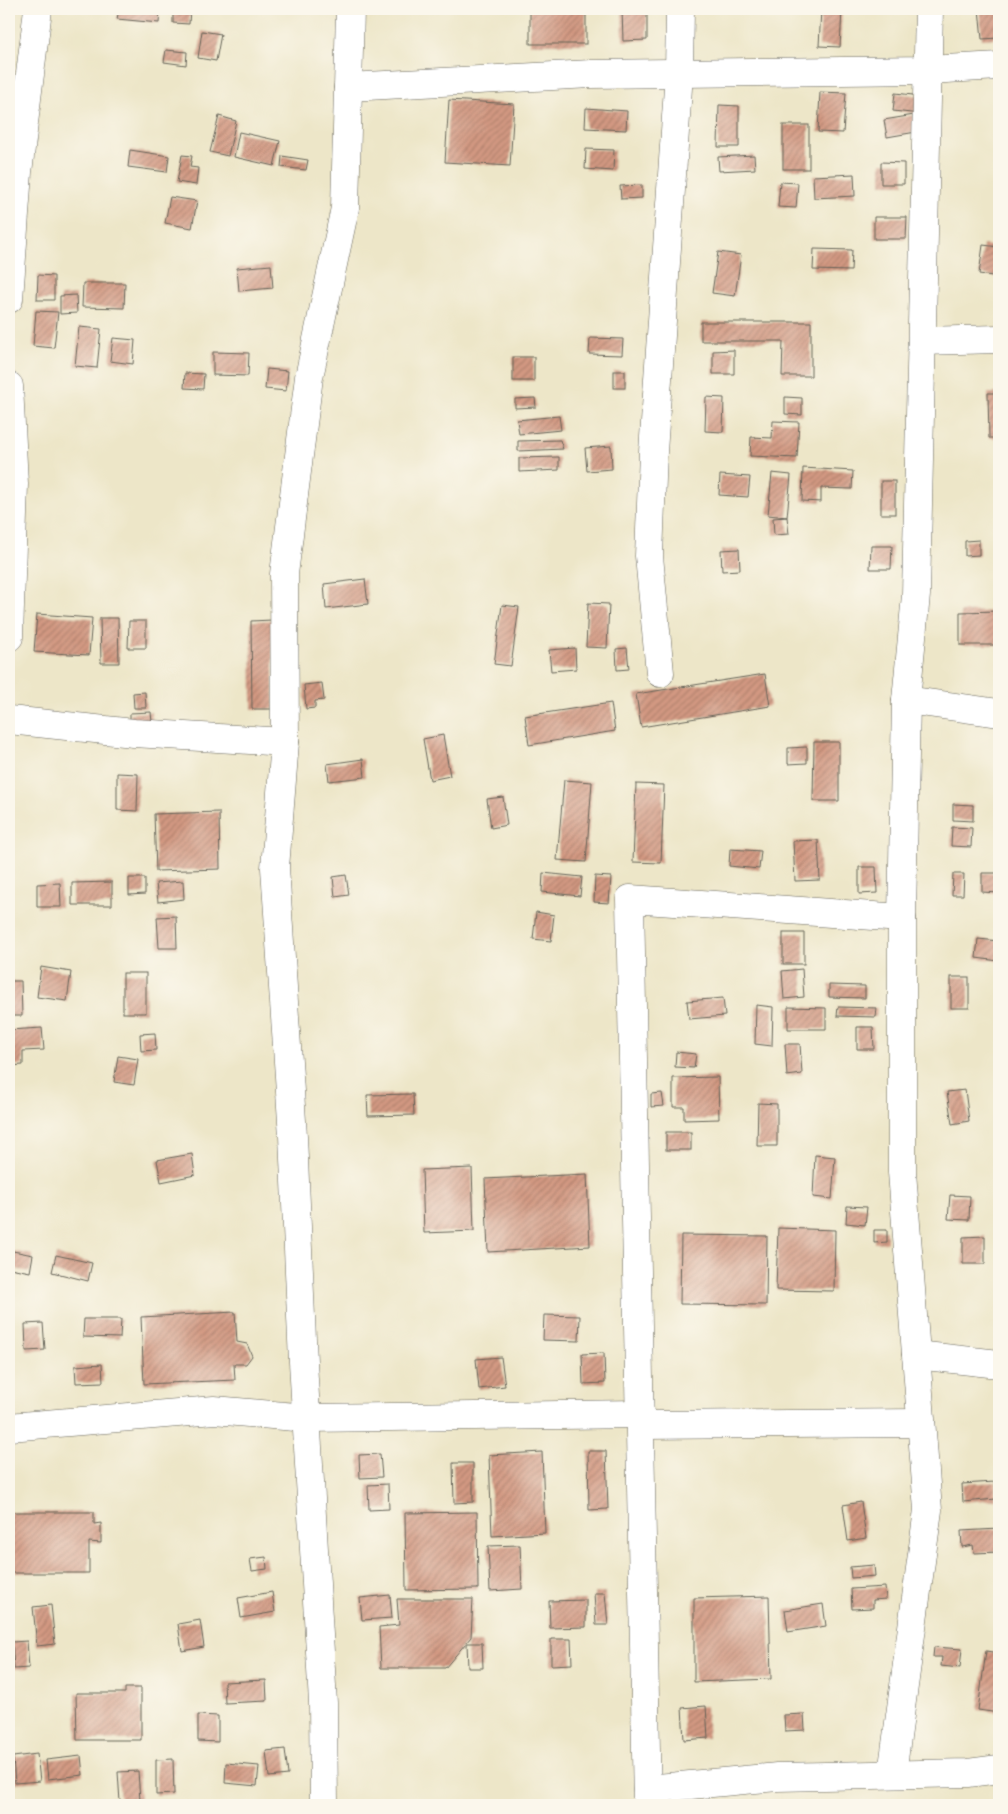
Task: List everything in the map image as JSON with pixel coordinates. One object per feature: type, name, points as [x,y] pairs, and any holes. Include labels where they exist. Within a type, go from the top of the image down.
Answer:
[{"type":"street","points":[[9,300],[18,172],[38,9]]},
{"type":"street","points":[[324,1805],[324,1703],[293,1136],[275,868],[285,742],[284,574],[309,377],[345,208],[350,9]]},
{"type":"street","points":[[660,672],[650,547],[653,452],[679,73],[680,9]]},
{"type":"street","points":[[892,1774],[928,1510],[902,1172],[902,918],[906,700],[916,596],[930,9]]},
{"type":"street","points":[[348,87],[590,74],[928,70],[999,66]]},
{"type":"street","points":[[922,341],[999,339]]},
{"type":"street","points":[[9,386],[11,484],[9,637]]},
{"type":"street","points":[[906,700],[999,713]]},
{"type":"street","points":[[9,720],[134,733],[285,742]]},
{"type":"street","points":[[902,918],[630,899],[647,1797],[777,1777],[968,1773],[999,1769]]},
{"type":"street","points":[[916,1355],[999,1364]]},
{"type":"street","points":[[9,1427],[214,1410],[307,1418],[921,1423]]},
{"type":"building","points":[[119,9],[160,9],[159,23],[117,19]]},
{"type":"building","points":[[173,9],[190,9],[189,24],[173,23]]},
{"type":"building","points":[[530,9],[586,9],[586,44],[530,44]]},
{"type":"building","points":[[622,9],[647,9],[647,40],[623,41]]},
{"type":"building","points":[[821,9],[842,9],[840,47],[819,46]]},
{"type":"building","points":[[979,9],[999,9],[999,38],[982,39]]},
{"type":"building","points":[[202,31],[221,34],[216,61],[198,58]]},
{"type":"building","points":[[166,50],[187,52],[186,65],[164,62]]},
{"type":"building","points":[[820,92],[846,93],[843,133],[818,132]]},
{"type":"building","points":[[895,93],[922,96],[920,114],[893,111]]},
{"type":"building","points":[[449,100],[514,104],[510,166],[445,162]]},
{"type":"building","points":[[719,105],[739,106],[739,147],[718,147]]},
{"type":"building","points":[[586,108],[627,111],[626,130],[585,128]]},
{"type":"building","points":[[914,115],[916,132],[887,137],[884,120]]},
{"type":"building","points":[[219,116],[236,121],[228,156],[210,152]]},
{"type":"building","points":[[783,125],[809,125],[809,169],[783,169]]},
{"type":"building","points":[[239,132],[280,141],[274,166],[234,157]]},
{"type":"building","points":[[586,149],[614,150],[613,171],[585,169]]},
{"type":"building","points":[[130,150],[169,156],[167,172],[128,167]]},
{"type":"building","points":[[182,155],[192,156],[190,167],[198,168],[196,185],[177,182]]},
{"type":"building","points":[[754,155],[755,169],[719,171],[718,157]]},
{"type":"building","points":[[282,156],[308,160],[306,170],[281,167]]},
{"type":"building","points":[[881,162],[904,163],[904,184],[881,184]]},
{"type":"building","points":[[854,174],[855,196],[814,198],[813,176]]},
{"type":"building","points":[[780,182],[798,183],[796,208],[778,207]]},
{"type":"building","points":[[642,185],[642,198],[621,199],[620,186]]},
{"type":"building","points":[[170,197],[197,201],[192,228],[165,223]]},
{"type":"building","points":[[874,217],[907,217],[906,239],[874,239]]},
{"type":"building","points":[[983,245],[999,247],[999,277],[979,274]]},
{"type":"building","points":[[814,249],[852,250],[851,271],[813,270]]},
{"type":"building","points":[[718,252],[741,255],[735,296],[712,293]]},
{"type":"building","points":[[271,265],[273,288],[239,291],[237,268]]},
{"type":"building","points":[[38,275],[54,276],[54,300],[37,300]]},
{"type":"building","points":[[83,283],[125,283],[124,308],[82,307]]},
{"type":"building","points":[[76,295],[77,313],[60,314],[60,296]]},
{"type":"building","points":[[36,311],[58,312],[54,348],[33,346]]},
{"type":"building","points":[[701,322],[811,322],[811,376],[782,376],[783,341],[701,341]]},
{"type":"building","points":[[79,327],[101,329],[97,368],[75,366]]},
{"type":"building","points":[[113,338],[135,340],[133,364],[110,361]]},
{"type":"building","points":[[590,338],[623,339],[622,355],[589,354]]},
{"type":"building","points":[[734,350],[734,374],[713,374],[713,351]]},
{"type":"building","points":[[213,352],[249,353],[248,376],[213,375]]},
{"type":"building","points":[[513,357],[534,357],[534,381],[513,381]]},
{"type":"building","points":[[267,369],[288,371],[286,391],[265,389]]},
{"type":"building","points":[[614,371],[625,371],[625,388],[614,388]]},
{"type":"building","points":[[185,373],[204,374],[203,389],[184,388]]},
{"type":"building","points":[[988,393],[999,393],[999,438],[989,438]]},
{"type":"building","points":[[706,397],[724,398],[723,432],[705,431]]},
{"type":"building","points":[[785,397],[802,398],[802,415],[785,414]]},
{"type":"building","points":[[535,398],[536,407],[515,408],[515,399]]},
{"type":"building","points":[[559,416],[561,430],[519,434],[517,420]]},
{"type":"building","points":[[773,421],[799,422],[797,458],[750,456],[751,437],[772,438]]},
{"type":"building","points":[[560,440],[563,449],[518,451],[518,441]]},
{"type":"building","points":[[611,446],[612,469],[587,471],[585,448]]},
{"type":"building","points":[[559,457],[559,470],[519,472],[519,458]]},
{"type":"building","points":[[803,468],[853,471],[852,489],[821,488],[821,502],[802,501]]},
{"type":"building","points":[[772,473],[791,475],[787,517],[768,515]]},
{"type":"building","points":[[720,475],[750,477],[748,497],[719,495]]},
{"type":"building","points":[[881,481],[895,481],[895,514],[881,514]]},
{"type":"building","points":[[787,517],[789,534],[774,535],[773,518]]},
{"type":"building","points":[[979,540],[979,555],[965,556],[965,541]]},
{"type":"building","points":[[995,541],[999,541],[999,566],[996,566]]},
{"type":"building","points":[[871,546],[892,546],[891,569],[870,569]]},
{"type":"building","points":[[739,549],[740,570],[722,571],[721,550]]},
{"type":"building","points":[[365,579],[368,604],[326,609],[324,584]]},
{"type":"building","points":[[588,603],[609,604],[607,648],[586,647]]},
{"type":"building","points":[[502,605],[519,607],[511,666],[494,664]]},
{"type":"building","points":[[999,611],[999,645],[960,645],[960,612]]},
{"type":"building","points":[[37,614],[92,618],[89,655],[34,652]]},
{"type":"building","points":[[100,618],[118,618],[119,663],[101,663]]},
{"type":"building","points":[[272,620],[274,709],[252,709],[251,621]]},
{"type":"building","points":[[129,621],[146,621],[146,648],[128,648]]},
{"type":"building","points":[[575,648],[576,669],[551,671],[549,650]]},
{"type":"building","points":[[627,648],[629,669],[617,670],[616,649]]},
{"type":"building","points":[[765,674],[770,706],[641,727],[636,694]]},
{"type":"building","points":[[322,683],[324,700],[315,701],[315,708],[306,709],[304,685]]},
{"type":"building","points":[[145,692],[146,708],[134,708],[133,693]]},
{"type":"building","points":[[611,703],[615,731],[529,745],[525,716]]},
{"type":"building","points":[[151,712],[152,722],[130,723],[130,713]]},
{"type":"building","points":[[443,735],[450,776],[430,780],[423,739]]},
{"type":"building","points":[[814,742],[839,742],[839,801],[813,801]]},
{"type":"building","points":[[807,747],[807,763],[788,764],[788,748]]},
{"type":"building","points":[[363,759],[365,777],[329,781],[327,764]]},
{"type":"building","points":[[117,773],[138,774],[137,811],[117,810]]},
{"type":"building","points":[[564,780],[592,782],[586,862],[557,860]]},
{"type":"building","points":[[636,784],[664,785],[661,863],[633,862]]},
{"type":"building","points":[[503,797],[507,825],[491,828],[487,799]]},
{"type":"building","points":[[953,804],[973,805],[973,821],[953,820]]},
{"type":"building","points":[[219,812],[220,869],[156,871],[154,814]]},
{"type":"building","points":[[952,827],[972,828],[971,847],[951,846]]},
{"type":"building","points":[[818,840],[820,880],[795,881],[793,841]]},
{"type":"building","points":[[730,849],[761,851],[759,869],[729,866]]},
{"type":"building","points":[[859,867],[876,867],[877,893],[859,894]]},
{"type":"building","points":[[543,873],[582,877],[580,896],[542,892]]},
{"type":"building","points":[[982,873],[999,873],[999,893],[982,892]]},
{"type":"building","points":[[953,874],[964,874],[963,895],[952,895]]},
{"type":"building","points":[[346,875],[349,895],[335,897],[333,877]]},
{"type":"building","points":[[595,876],[611,877],[609,903],[594,902]]},
{"type":"building","points":[[129,878],[145,878],[145,894],[129,895]]},
{"type":"building","points":[[183,881],[184,899],[158,902],[156,883]]},
{"type":"building","points":[[112,882],[112,905],[72,905],[72,883]]},
{"type":"building","points":[[60,883],[61,907],[37,907],[37,884]]},
{"type":"building","points":[[536,912],[554,915],[551,941],[533,939]]},
{"type":"building","points":[[176,916],[177,948],[159,948],[157,917]]},
{"type":"building","points":[[783,933],[804,933],[804,964],[783,964]]},
{"type":"building","points":[[978,939],[999,941],[999,961],[976,958]]},
{"type":"building","points":[[41,967],[71,972],[67,1001],[37,997]]},
{"type":"building","points":[[802,969],[804,997],[784,999],[782,971]]},
{"type":"building","points":[[123,973],[146,973],[146,1013],[123,1013]]},
{"type":"building","points":[[951,977],[969,977],[969,1008],[951,1008]]},
{"type":"building","points":[[9,981],[21,981],[22,1016],[9,1016]]},
{"type":"building","points":[[829,985],[865,986],[865,998],[829,997]]},
{"type":"building","points":[[723,998],[725,1016],[689,1019],[687,1001]]},
{"type":"building","points":[[756,1005],[773,1007],[772,1046],[755,1044]]},
{"type":"building","points":[[788,1007],[826,1008],[826,1029],[788,1029]]},
{"type":"building","points":[[838,1007],[877,1008],[876,1017],[837,1016]]},
{"type":"building","points":[[857,1027],[873,1027],[874,1049],[857,1049]]},
{"type":"building","points":[[42,1028],[44,1050],[23,1051],[23,1065],[9,1066],[9,1030]]},
{"type":"building","points":[[155,1033],[156,1050],[141,1051],[140,1034]]},
{"type":"building","points":[[785,1044],[800,1044],[802,1074],[787,1076]]},
{"type":"building","points":[[676,1052],[696,1054],[694,1068],[675,1067]]},
{"type":"building","points":[[118,1056],[138,1059],[134,1085],[114,1082]]},
{"type":"building","points":[[718,1077],[719,1119],[684,1120],[684,1107],[673,1107],[673,1078]]},
{"type":"building","points":[[965,1090],[969,1121],[952,1124],[947,1092]]},
{"type":"building","points":[[662,1093],[664,1106],[651,1107],[651,1094]]},
{"type":"building","points":[[413,1094],[414,1115],[368,1116],[367,1095]]},
{"type":"building","points":[[758,1103],[777,1104],[777,1146],[757,1146]]},
{"type":"building","points":[[666,1132],[691,1132],[691,1150],[666,1150]]},
{"type":"building","points":[[192,1154],[195,1175],[161,1182],[157,1160]]},
{"type":"building","points":[[815,1155],[835,1157],[832,1199],[813,1197]]},
{"type":"building","points":[[472,1168],[474,1231],[424,1233],[422,1170]]},
{"type":"building","points":[[587,1174],[590,1246],[488,1252],[485,1179]]},
{"type":"building","points":[[950,1195],[970,1196],[969,1220],[948,1219]]},
{"type":"building","points":[[847,1206],[867,1207],[865,1225],[846,1223]]},
{"type":"building","points":[[778,1228],[835,1230],[834,1291],[776,1290]]},
{"type":"building","points":[[874,1230],[887,1230],[887,1242],[874,1243]]},
{"type":"building","points":[[681,1235],[767,1236],[766,1305],[680,1304]]},
{"type":"building","points":[[985,1236],[985,1264],[963,1264],[963,1237]]},
{"type":"building","points":[[13,1251],[33,1255],[30,1272],[10,1268]]},
{"type":"building","points":[[56,1255],[92,1263],[88,1281],[52,1272]]},
{"type":"building","points":[[235,1312],[237,1342],[247,1344],[252,1356],[246,1364],[234,1364],[235,1380],[144,1384],[141,1317]]},
{"type":"building","points":[[544,1315],[580,1316],[579,1341],[543,1340]]},
{"type":"building","points":[[84,1319],[121,1319],[120,1338],[83,1337]]},
{"type":"building","points":[[43,1323],[45,1350],[26,1351],[25,1324]]},
{"type":"building","points":[[604,1353],[605,1383],[583,1384],[582,1354]]},
{"type":"building","points":[[501,1357],[505,1386],[479,1389],[476,1359]]},
{"type":"building","points":[[102,1364],[103,1382],[76,1383],[75,1366]]},
{"type":"building","points":[[588,1451],[606,1451],[608,1509],[589,1510]]},
{"type":"building","points":[[542,1452],[545,1533],[492,1536],[489,1455]]},
{"type":"building","points":[[380,1454],[382,1477],[360,1478],[359,1455]]},
{"type":"building","points":[[453,1463],[473,1463],[473,1502],[454,1503]]},
{"type":"building","points":[[995,1482],[996,1499],[963,1502],[962,1484]]},
{"type":"building","points":[[388,1484],[389,1509],[369,1510],[368,1485]]},
{"type":"building","points":[[861,1502],[866,1538],[848,1541],[843,1505]]},
{"type":"building","points":[[9,1512],[94,1512],[94,1524],[101,1523],[101,1543],[89,1542],[89,1573],[9,1573]]},
{"type":"building","points":[[477,1512],[478,1589],[406,1590],[405,1513]]},
{"type":"building","points":[[999,1529],[999,1552],[974,1553],[973,1545],[962,1547],[961,1531]]},
{"type":"building","points":[[520,1545],[522,1589],[490,1591],[488,1546]]},
{"type":"building","points":[[266,1557],[267,1569],[252,1571],[250,1559]]},
{"type":"building","points":[[874,1565],[875,1576],[851,1578],[850,1567]]},
{"type":"building","points":[[885,1587],[886,1599],[873,1600],[873,1608],[852,1609],[851,1589]]},
{"type":"building","points":[[272,1592],[275,1612],[241,1618],[238,1598]]},
{"type":"building","points":[[594,1593],[605,1593],[608,1625],[596,1625]]},
{"type":"building","points":[[390,1595],[392,1618],[362,1620],[360,1598]]},
{"type":"building","points":[[769,1596],[771,1679],[694,1682],[694,1598]]},
{"type":"building","points":[[397,1599],[473,1599],[471,1637],[445,1668],[381,1668],[379,1627],[399,1625]]},
{"type":"building","points":[[586,1600],[586,1627],[550,1628],[549,1601]]},
{"type":"building","points":[[823,1604],[826,1626],[788,1632],[785,1610]]},
{"type":"building","points":[[51,1605],[55,1644],[37,1646],[33,1607]]},
{"type":"building","points":[[200,1620],[204,1647],[182,1651],[178,1624]]},
{"type":"building","points":[[551,1639],[571,1639],[572,1664],[551,1665]]},
{"type":"building","points":[[27,1641],[29,1668],[14,1669],[12,1642]]},
{"type":"building","points":[[467,1643],[482,1643],[483,1668],[468,1668]]},
{"type":"building","points":[[934,1647],[962,1649],[960,1668],[941,1666],[942,1657],[933,1657]]},
{"type":"building","points":[[986,1651],[999,1653],[999,1713],[978,1710]]},
{"type":"building","points":[[266,1680],[267,1701],[225,1703],[224,1682]]},
{"type":"building","points":[[125,1688],[141,1688],[141,1740],[77,1740],[76,1693],[125,1693]]},
{"type":"building","points":[[706,1706],[708,1738],[684,1740],[682,1708]]},
{"type":"building","points":[[804,1714],[805,1730],[785,1731],[784,1715]]},
{"type":"building","points":[[198,1715],[218,1716],[218,1742],[198,1741]]},
{"type":"building","points":[[285,1749],[288,1775],[269,1777],[266,1751]]},
{"type":"building","points":[[37,1754],[40,1781],[15,1783],[13,1757]]},
{"type":"building","points":[[81,1756],[83,1775],[48,1779],[46,1760]]},
{"type":"building","points":[[173,1759],[174,1794],[156,1795],[156,1760]]},
{"type":"building","points":[[226,1763],[259,1766],[257,1786],[225,1783]]},
{"type":"building","points":[[138,1771],[140,1801],[120,1802],[118,1772]]}]
